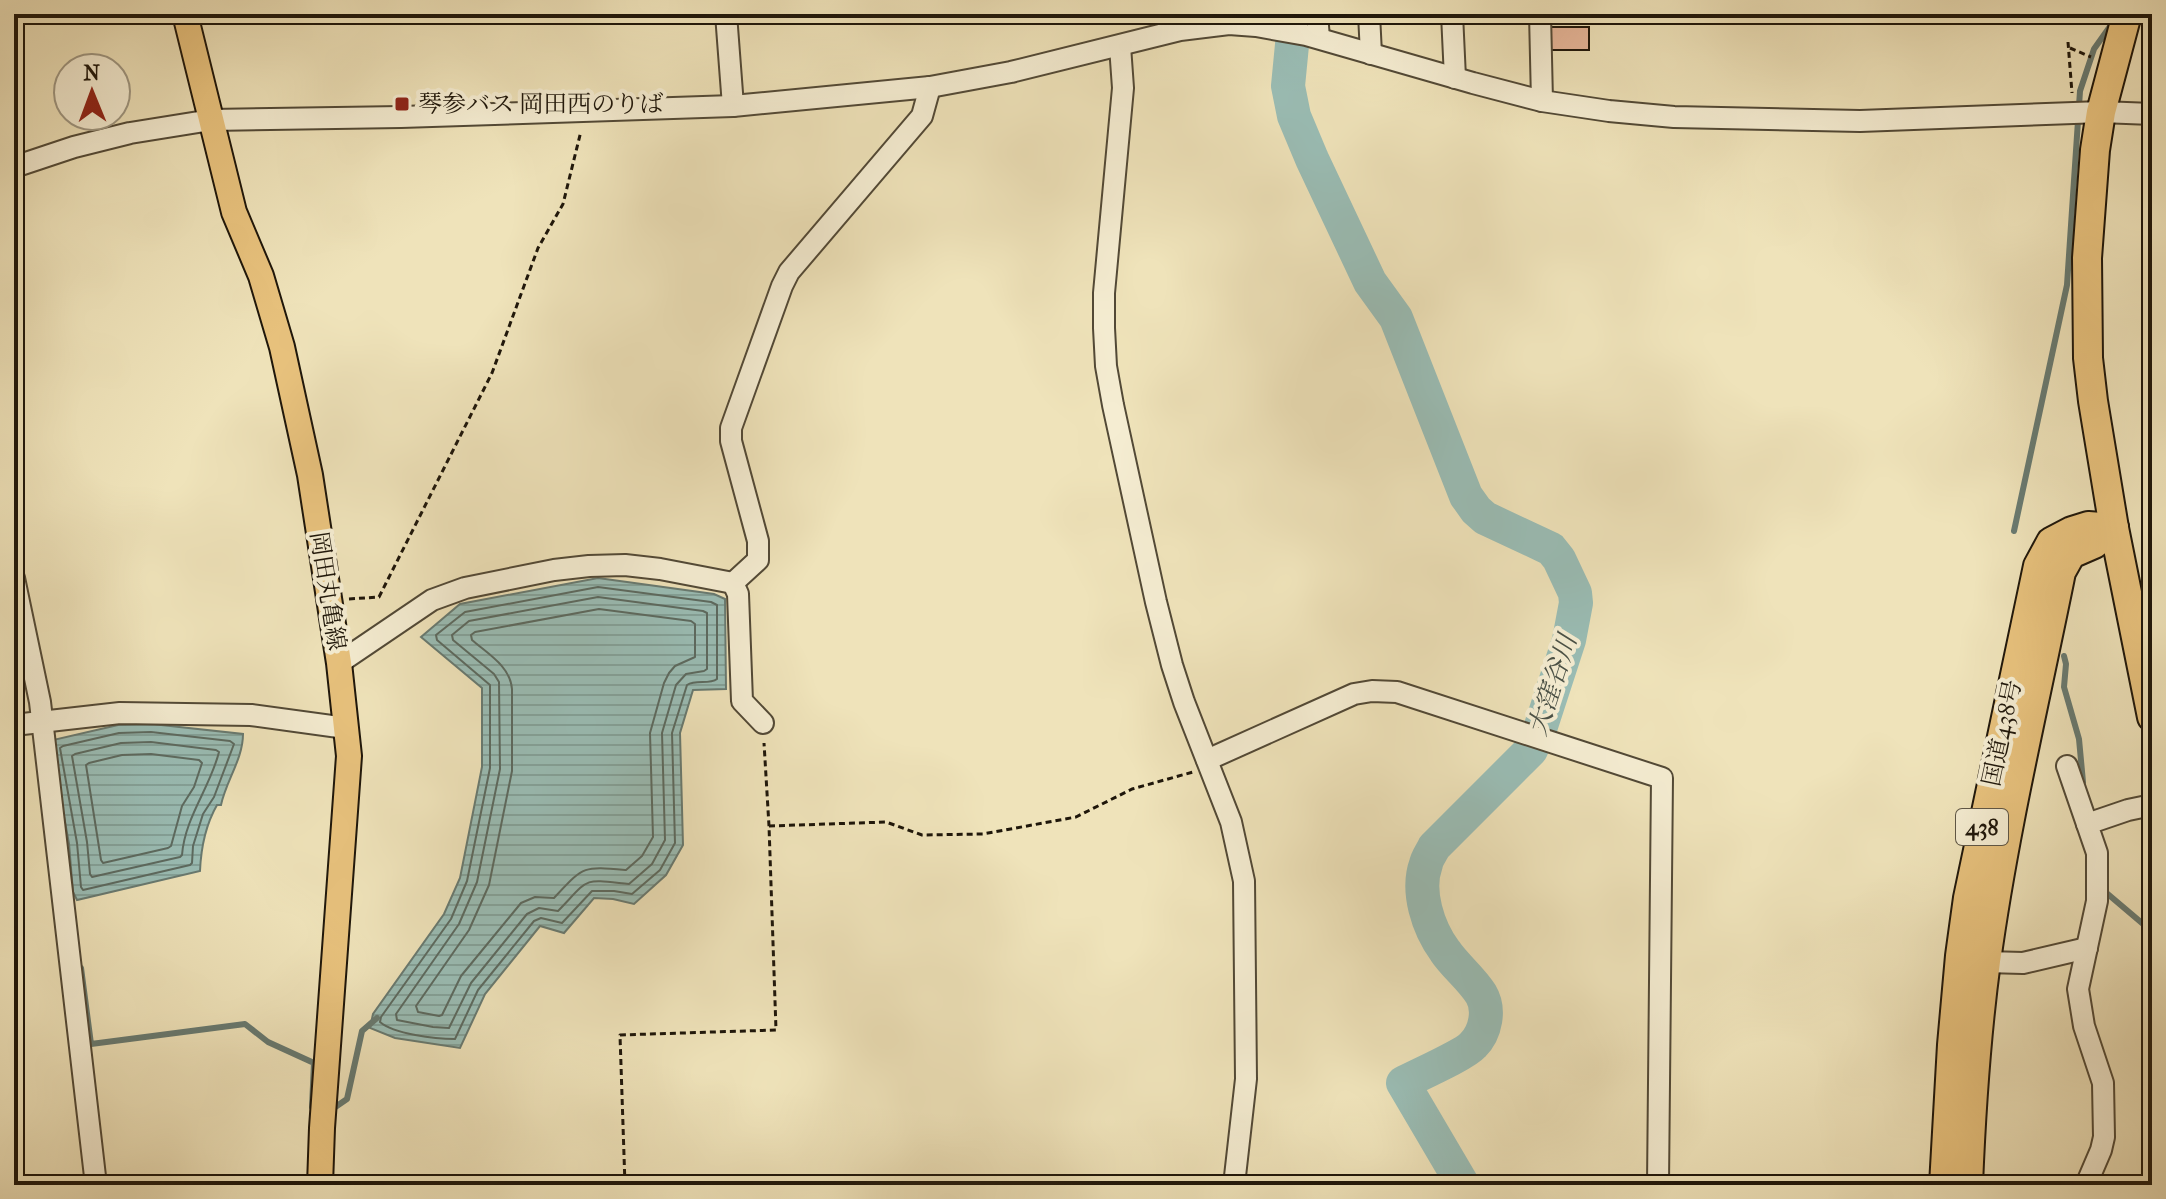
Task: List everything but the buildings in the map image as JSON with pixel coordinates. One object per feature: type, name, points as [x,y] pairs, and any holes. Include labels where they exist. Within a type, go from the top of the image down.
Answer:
[{"type":"highway","points":[[2127,14],[2083,108],[2095,150],[2087,258],[2088,358],[2114,528],[2142,608],[2152,717]]},
{"type":"highway","name":"国道438号","points":[[1944,1185],[1954,1015],[1968,898],[2038,566],[2051,542],[2072,531],[2088,526],[2114,528]]},
{"type":"highway","name":"国道438号","points":[[1968,1185],[1986,962],[2061,572],[2071,554],[2094,544],[2114,528]]},
{"type":"main road","name":"岡田丸亀線","points":[[185,14],[234,212],[261,276],[282,347],[310,475],[339,663],[349,756],[320,1185]]},
{"type":"street","points":[[726,14],[733,106]]},
{"type":"street","points":[[1304,34],[1317,14]]},
{"type":"street","points":[[1369,14],[1371,54]]},
{"type":"street","points":[[1452,14],[1455,78]]},
{"type":"street","points":[[1540,14],[1542,101]]},
{"type":"street","points":[[14,167],[130,133],[211,120],[733,106],[930,87],[1011,72],[1202,26],[1229,24],[1304,34],[1542,101],[1635,114],[1860,121],[2083,108],[2152,114]]},
{"type":"street","points":[[1120,46],[1123,88],[1104,293],[1106,366],[1162,627],[1184,702],[1231,822],[1244,881],[1246,1079],[1234,1185]]},
{"type":"street","points":[[733,583],[758,560],[758,541],[731,441],[731,428],[782,286],[789,272],[922,116],[930,87]]},
{"type":"street","points":[[339,663],[432,600],[465,588],[554,570],[613,566],[660,569],[733,583]]},
{"type":"street","points":[[14,578],[40,702],[40,723],[96,1185]]},
{"type":"street","points":[[733,583],[738,594],[742,701],[763,723]]},
{"type":"street","points":[[1208,764],[1354,694],[1372,691],[1397,692],[1662,778],[1658,1185]]},
{"type":"street","points":[[14,725],[120,713],[251,715],[346,728]]},
{"type":"street","points":[[2067,766],[2091,823],[2097,853],[2097,901],[2078,989],[2080,1008],[2103,1083],[2104,1137],[2086,1185]]},
{"type":"street","points":[[2091,823],[2152,805]]},
{"type":"street","points":[[1986,962],[2023,963],[2087,948]]},
{"type":"path","points":[[2068,42],[2083,108]]},
{"type":"path","points":[[2070,48],[2089,56]]},
{"type":"path","points":[[328,600],[379,597],[492,373],[538,248],[563,204],[586,112]]},
{"type":"path","points":[[625,1185],[620,1035],[776,1030],[763,723]]},
{"type":"path","points":[[769,826],[886,822],[922,835],[983,834],[1076,817],[1132,789],[1208,764]]},
{"type":"water","points":[[598,578],[714,594],[725,599],[726,689],[693,690],[680,733],[683,845],[666,875],[634,904],[594,898],[564,933],[540,926],[485,994],[460,1048],[395,1038],[370,1028],[373,1014],[444,914],[460,878],[482,767],[482,688],[421,637],[460,604]]},
{"type":"water","points":[[152,724],[243,734],[240,752],[221,805],[217,805],[207,829],[200,871],[77,900],[73,892],[69,844],[51,744],[53,740],[118,725]]},
{"type":"waterway","name":"大窪谷川","points":[[1295,14],[1288,86],[1294,116],[1370,282],[1396,318],[1466,496],[1485,518],[1551,549],[1575,593],[1569,640],[1531,750],[1434,847],[1423,875],[1425,909],[1433,932],[1481,994],[1485,1020],[1481,1034],[1468,1049],[1403,1083],[1463,1185]]},
{"type":"waterway","points":[[2014,531],[2067,285],[2080,91],[2094,49],[2111,25]]},
{"type":"waterway","points":[[2064,656],[2064,687],[2079,739],[2083,782]]},
{"type":"waterway","points":[[2103,890],[2149,929],[2152,936]]},
{"type":"waterway","points":[[81,968],[91,1044],[245,1024],[268,1042],[314,1063],[312,1107]]},
{"type":"waterway","points":[[331,1110],[347,1099],[362,1031],[377,1018]]},
{"type":"place","name":"琴参バス 岡田西のりば","points":[[402,104]]}]
